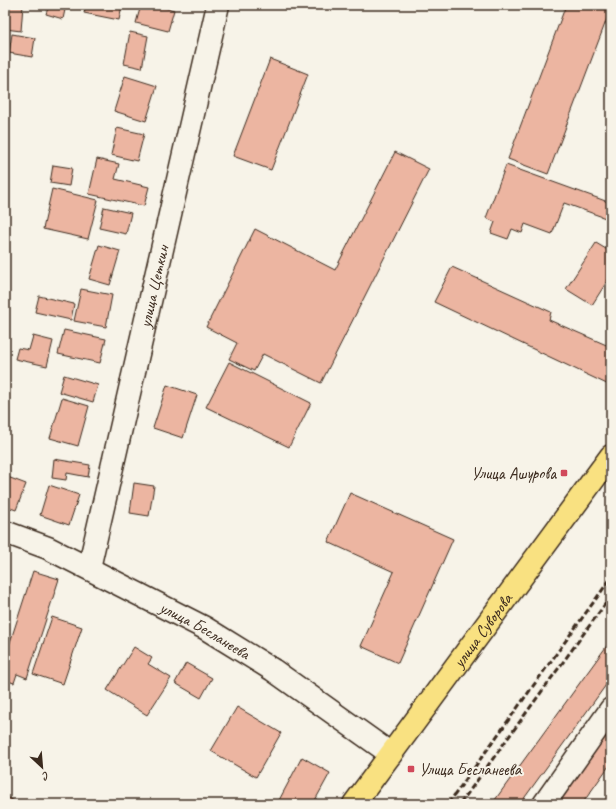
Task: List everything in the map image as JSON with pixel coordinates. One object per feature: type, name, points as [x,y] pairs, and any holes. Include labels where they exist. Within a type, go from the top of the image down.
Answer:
[{"type":"main road","name":"улица Суворова","points":[[354,804],[611,456]]},
{"type":"street","name":"улица Цеткин","points":[[89,568],[218,5]]},
{"type":"street","name":"улица Бесланеева","points":[[5,532],[48,548],[205,628],[273,670],[391,754]]},
{"type":"street","points":[[544,804],[611,708]]},
{"type":"building","points":[[5,5],[23,5],[21,31],[5,29]]},
{"type":"building","points":[[49,5],[66,5],[63,19],[46,14]]},
{"type":"building","points":[[86,5],[122,5],[119,20],[84,13]]},
{"type":"building","points":[[141,5],[156,5],[174,10],[168,31],[136,23]]},
{"type":"building","points":[[566,5],[611,5],[611,8],[548,174],[508,159]]},
{"type":"building","points":[[130,32],[148,36],[142,68],[124,64]]},
{"type":"building","points":[[12,34],[35,38],[32,57],[9,53]]},
{"type":"building","points":[[270,59],[308,74],[271,170],[233,156]]},
{"type":"building","points":[[125,76],[157,86],[146,121],[114,111]]},
{"type":"building","points":[[117,128],[144,134],[137,161],[111,155]]},
{"type":"building","points":[[395,152],[429,169],[321,383],[263,354],[254,371],[229,359],[237,343],[206,327],[255,229],[335,270]]},
{"type":"building","points":[[97,159],[119,164],[115,179],[149,187],[144,206],[89,194]]},
{"type":"building","points":[[53,165],[72,168],[69,186],[50,183]]},
{"type":"building","points":[[506,165],[611,203],[611,220],[564,203],[552,234],[525,224],[522,233],[512,229],[508,239],[491,233],[495,222],[486,218]]},
{"type":"building","points":[[52,189],[98,200],[88,239],[43,229]]},
{"type":"building","points":[[104,207],[131,213],[126,234],[99,228]]},
{"type":"building","points":[[596,243],[611,252],[611,275],[592,305],[566,289]]},
{"type":"building","points":[[99,245],[120,251],[110,285],[89,279]]},
{"type":"building","points":[[452,267],[551,312],[549,320],[611,347],[611,386],[434,302]]},
{"type":"building","points":[[81,289],[112,295],[106,327],[74,321]]},
{"type":"building","points":[[39,296],[74,304],[71,320],[35,312]]},
{"type":"building","points":[[64,330],[106,339],[100,363],[58,354]]},
{"type":"building","points":[[33,336],[53,341],[47,366],[15,359],[18,348],[29,350]]},
{"type":"building","points":[[229,362],[311,403],[289,447],[206,407]]},
{"type":"building","points":[[64,375],[98,385],[93,402],[59,392]]},
{"type":"building","points":[[167,385],[197,395],[183,438],[153,428]]},
{"type":"building","points":[[62,398],[89,406],[78,446],[50,438]]},
{"type":"building","points":[[54,459],[90,465],[88,477],[67,473],[66,480],[52,478]]},
{"type":"building","points":[[5,476],[26,484],[16,510],[5,506]]},
{"type":"building","points":[[134,483],[154,486],[149,516],[130,513]]},
{"type":"building","points":[[49,485],[79,495],[69,525],[40,515]]},
{"type":"building","points":[[350,493],[453,539],[398,663],[361,646],[394,572],[328,542]]},
{"type":"building","points":[[33,571],[59,579],[27,678],[17,674],[14,683],[5,680],[8,671],[5,670],[5,658]]},
{"type":"building","points":[[52,617],[82,627],[63,684],[33,674]]},
{"type":"building","points":[[611,640],[611,678],[520,804],[492,804]]},
{"type":"building","points":[[134,647],[152,658],[148,664],[171,678],[147,715],[107,690]]},
{"type":"building","points":[[186,663],[212,678],[201,698],[175,683]]},
{"type":"building","points":[[237,707],[281,733],[256,777],[211,751]]},
{"type":"building","points":[[611,722],[611,763],[582,804],[552,804]]},
{"type":"building","points":[[302,757],[330,773],[313,804],[277,804]]},
{"type":"building","points":[[7,797],[20,804],[5,804]]},
{"type":"railway","points":[[448,804],[611,578]]},
{"type":"railway","points":[[460,804],[611,596]]},
{"type":"place","name":"Улица Ашурова","points":[[564,473]]},
{"type":"place","name":"Улица Бесланеева","points":[[411,769]]}]
